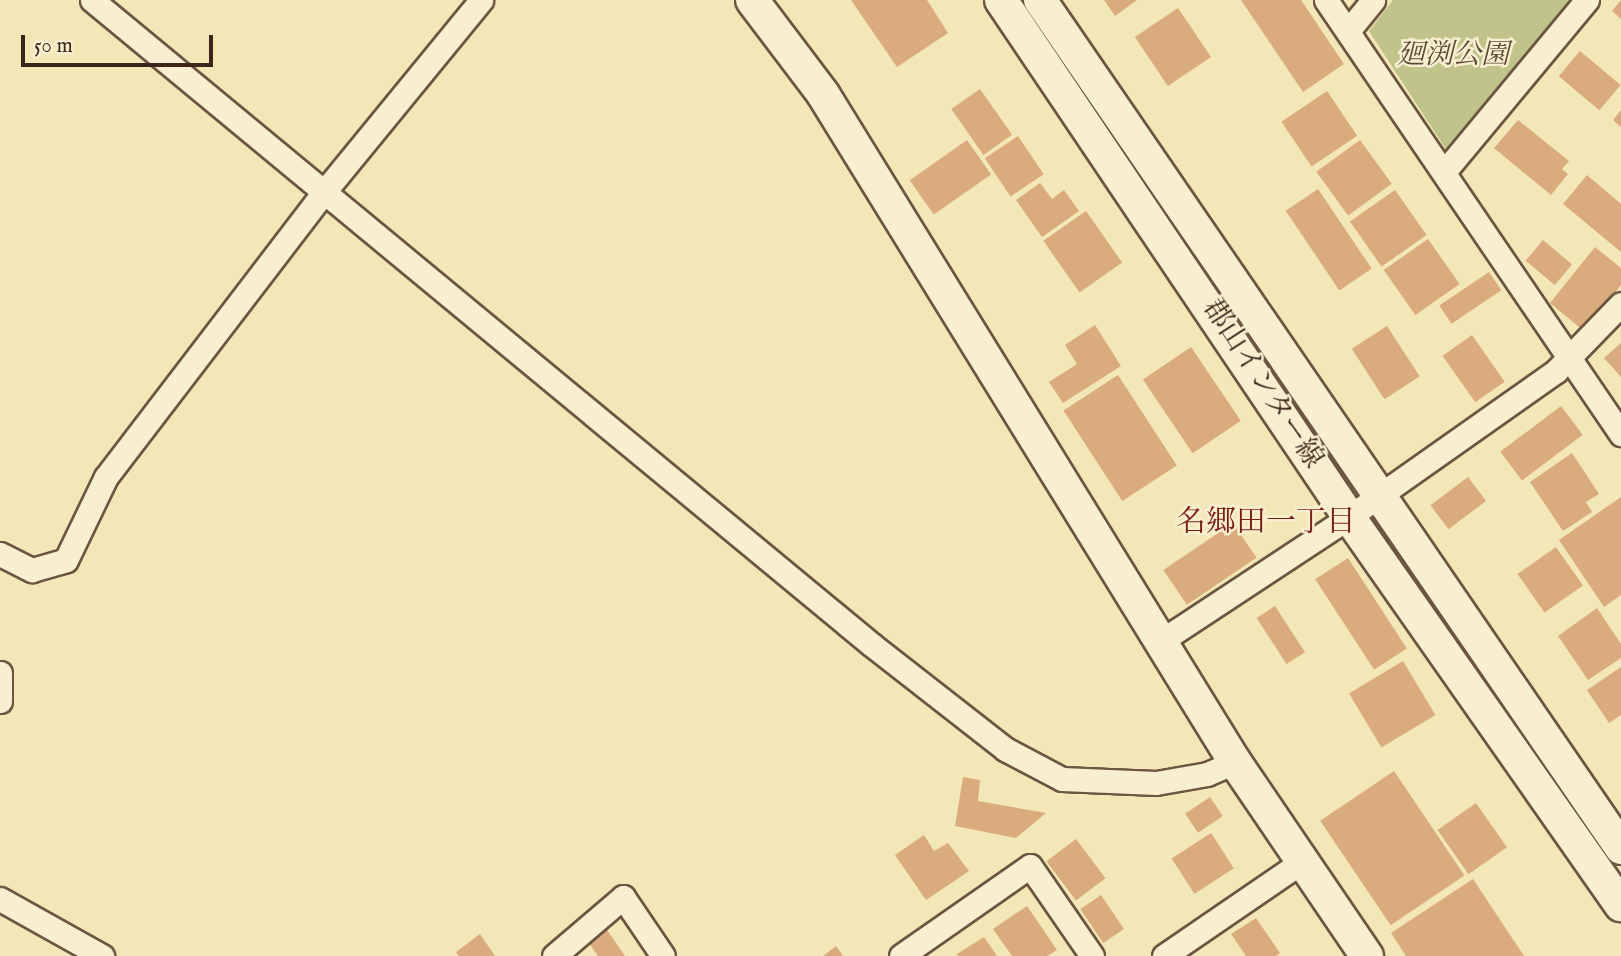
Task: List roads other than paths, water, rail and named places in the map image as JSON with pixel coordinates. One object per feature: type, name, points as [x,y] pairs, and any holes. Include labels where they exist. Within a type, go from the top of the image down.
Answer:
[{"type":"street","points":[[92,0],[872,645],[1005,748],[1062,779],[1156,783],[1207,774],[1235,762]]},
{"type":"street","points":[[0,554],[32,570],[66,560],[106,477],[324,192],[481,0]]},
{"type":"street","points":[[752,0],[823,94],[1235,762],[1367,956]]},
{"type":"street","name":"郡山インター線","points":[[1001,0],[1349,517],[1621,905]]},
{"type":"street","points":[[1040,0],[1247,298],[1376,495],[1621,848]]},
{"type":"street","points":[[1326,0],[1621,434]]},
{"type":"street","points":[[1348,31],[1373,0]]},
{"type":"street","points":[[1444,172],[1587,0]]},
{"type":"street","points":[[1161,641],[1349,517],[1376,495],[1570,359],[1621,304]]},
{"type":"street","points":[[0,673],[0,701]]},
{"type":"street","points":[[1164,956],[1304,860]]},
{"type":"street","points":[[901,956],[1030,866],[1092,956]]},
{"type":"street","points":[[554,956],[623,897],[663,956]]},
{"type":"street","points":[[0,899],[102,956]]},
{"type":"district","name":"名郷田一丁目","points":[[1266,523]]},
{"type":"park label","name":"廻渕公園","points":[[1453,56]]}]
